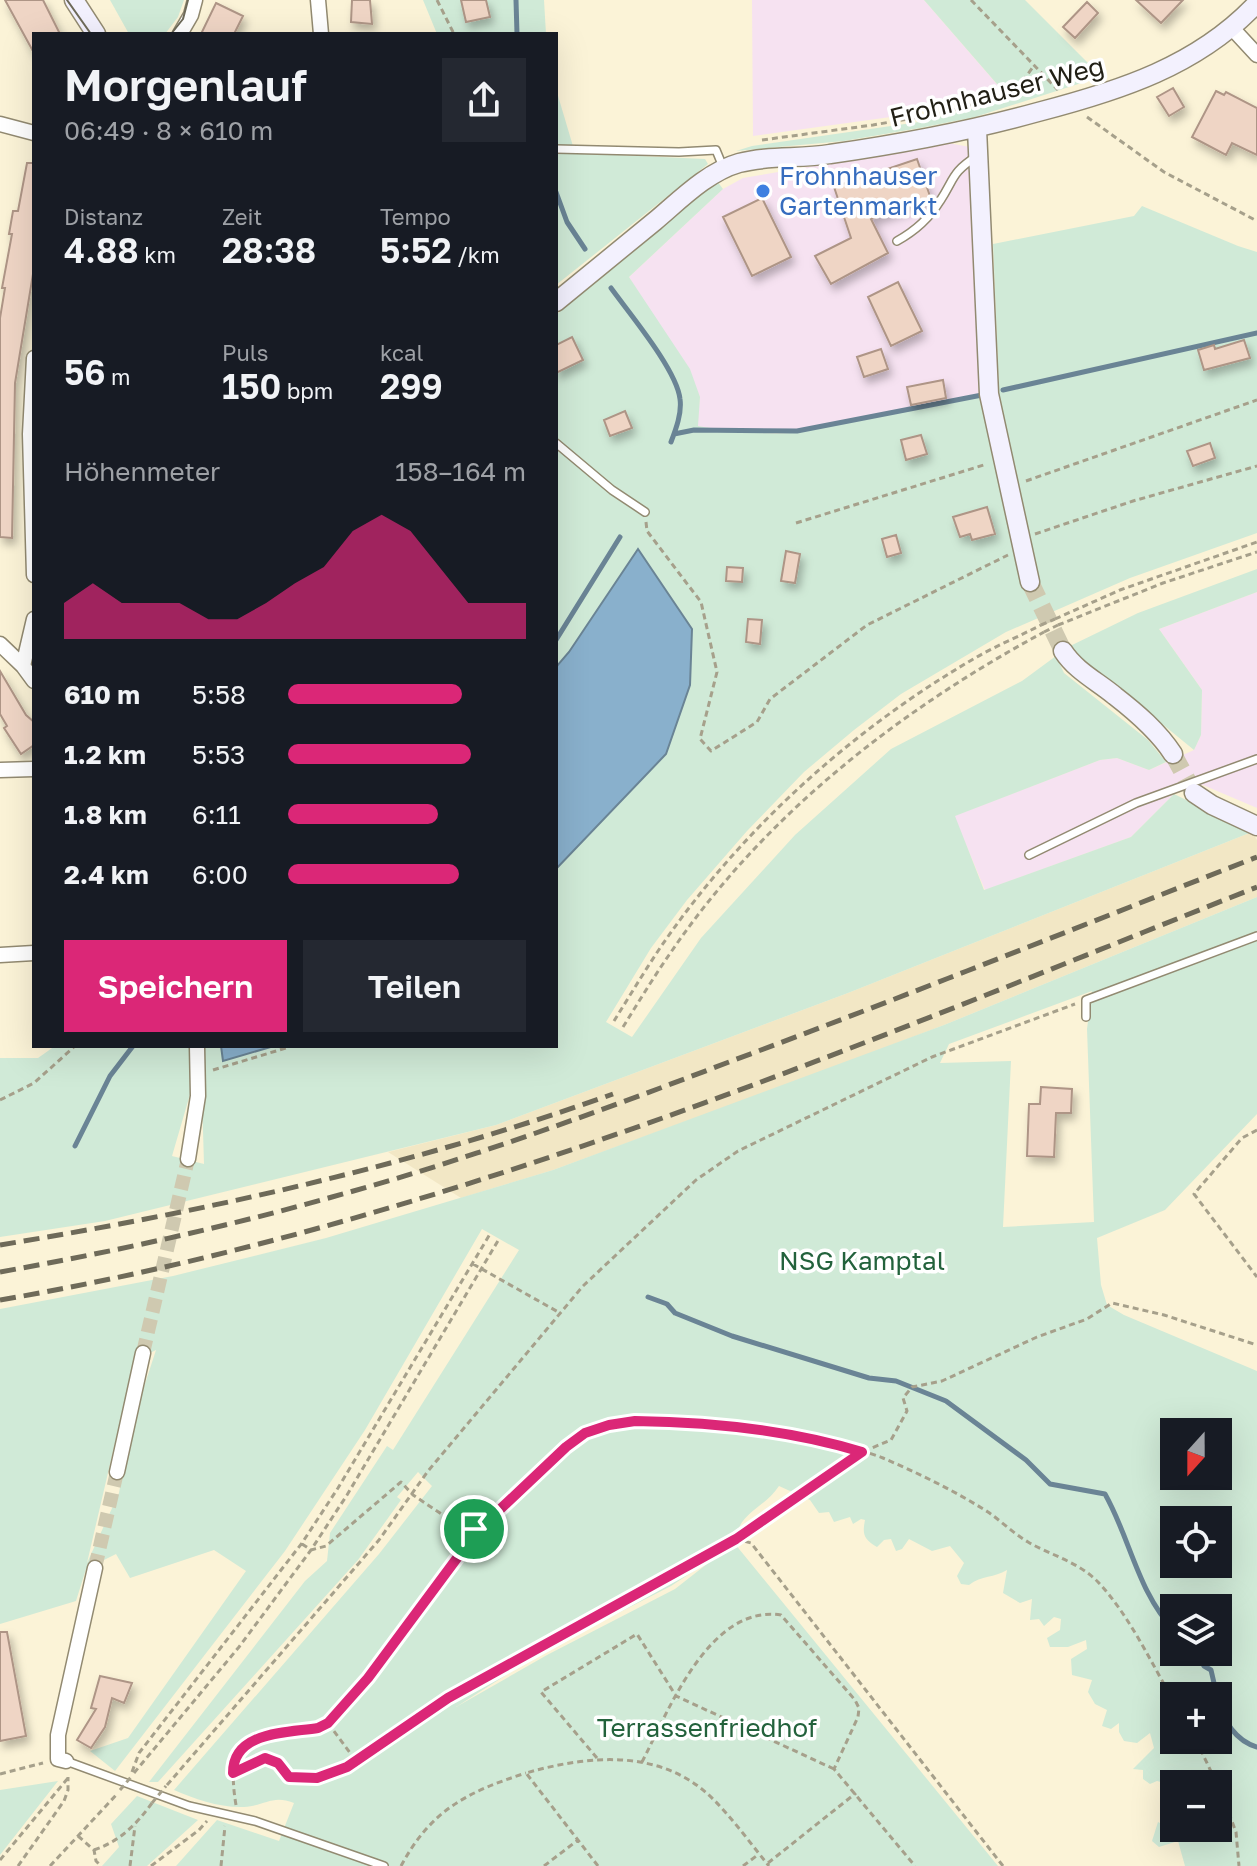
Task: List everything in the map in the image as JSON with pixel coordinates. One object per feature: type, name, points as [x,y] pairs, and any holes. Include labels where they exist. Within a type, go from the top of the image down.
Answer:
[{"type":"main road","points":[[74,0],[93,32]]},
{"type":"main road","name":"Frohnhauser Weg","points":[[558,300],[705,180],[724,169],[760,160],[819,156],[977,129],[1140,82],[1203,48],[1232,28],[1257,3]]},
{"type":"main road","points":[[977,129],[989,394],[1030,582]]},
{"type":"main road","points":[[1063,651],[1078,669],[1153,729],[1173,754]]},
{"type":"main road","points":[[1194,793],[1257,826]]},
{"type":"street","points":[[181,32],[195,0]]},
{"type":"street","points":[[318,0],[321,32]]},
{"type":"street","points":[[1232,28],[1257,55]]},
{"type":"street","points":[[0,124],[32,132]]},
{"type":"street","points":[[32,396],[32,504]]},
{"type":"street","points":[[23,666],[32,628]]},
{"type":"street","points":[[0,644],[32,678]]},
{"type":"street","points":[[0,770],[32,769]]},
{"type":"street","points":[[0,955],[32,953]]},
{"type":"street","points":[[188,1159],[198,1096],[197,1048]]},
{"type":"street","points":[[117,1472],[143,1353]]},
{"type":"street","points":[[62,1760],[58,1735],[95,1568]]},
{"type":"lane","points":[[558,149],[716,150],[724,169]]},
{"type":"lane","points":[[897,241],[926,220],[941,201],[953,174],[978,155]]},
{"type":"lane","points":[[558,445],[612,490],[645,512]]},
{"type":"lane","points":[[1029,855],[1136,803],[1257,760]]},
{"type":"lane","points":[[1086,1017],[1086,1000],[1257,936]]},
{"type":"lane","points":[[62,1760],[169,1798],[209,1811],[238,1816],[384,1866]]},
{"type":"path","points":[[437,0],[453,32]]},
{"type":"path","points":[[971,0],[1033,67],[1072,103]]},
{"type":"path","points":[[758,140],[948,112],[1011,92],[1033,67]]},
{"type":"path","points":[[1099,127],[1164,172],[1257,221]]},
{"type":"path","points":[[1009,487],[1257,400]]},
{"type":"path","points":[[796,523],[1003,459]]},
{"type":"path","points":[[647,531],[701,602],[717,672],[700,739],[711,751],[757,722],[770,699],[867,625],[1009,555],[1021,546],[1133,501],[1257,466]]},
{"type":"path","points":[[614,1021],[660,947],[710,884],[805,783],[854,741],[971,660],[1041,625],[1120,590],[1257,542]]},
{"type":"path","points":[[623,1027],[669,954],[716,893],[812,791],[862,749],[976,669],[1058,625],[1163,583],[1257,552]]},
{"type":"path","points":[[94,1850],[110,1845],[135,1825],[364,1558],[428,1471],[583,1286],[696,1180],[738,1151],[932,1057],[1086,1000]]},
{"type":"path","points":[[0,1100],[34,1083],[73,1048]]},
{"type":"path","points":[[213,1070],[286,1048]]},
{"type":"path","points":[[1257,1130],[1242,1138],[1194,1194],[1257,1277]]},
{"type":"path","points":[[131,1777],[139,1753],[302,1543],[490,1234]]},
{"type":"path","points":[[50,1866],[120,1790],[239,1647],[311,1550],[499,1239]]},
{"type":"path","points":[[473,1264],[560,1313]]},
{"type":"path","points":[[233,1773],[265,1758],[278,1763],[289,1777],[317,1778],[356,1761],[460,1691],[736,1539],[862,1452],[891,1440],[907,1411],[903,1398],[912,1387],[942,1381],[1037,1337],[1087,1319],[1112,1303],[1164,1315],[1257,1345]]},
{"type":"path","points":[[238,1816],[233,1773],[236,1754],[250,1742],[318,1728],[328,1723],[422,1609],[466,1546],[474,1529],[494,1515],[585,1433],[635,1421],[713,1425],[802,1437],[882,1458],[955,1493],[989,1513],[1026,1541],[1097,1581],[1118,1607],[1162,1682]]},
{"type":"path","points":[[311,1550],[326,1546],[401,1482],[413,1495],[455,1523],[474,1529]]},
{"type":"path","points":[[736,1539],[751,1543],[1003,1866]]},
{"type":"path","points":[[302,1543],[311,1550]]},
{"type":"path","points":[[642,1762],[698,1658],[723,1635],[761,1614],[781,1615],[859,1708],[858,1717],[834,1769]]},
{"type":"path","points":[[597,1758],[541,1692],[637,1634],[676,1696],[834,1769],[915,1866]]},
{"type":"path","points":[[328,1723],[356,1761]]},
{"type":"path","points":[[401,1866],[422,1832],[445,1809],[480,1789],[561,1763],[617,1758],[642,1762],[690,1781],[712,1798],[768,1865],[856,1793]]},
{"type":"path","points":[[0,1774],[62,1760],[68,1778],[64,1801],[18,1866]]},
{"type":"path","points":[[526,1773],[598,1866]]},
{"type":"path","points":[[0,1860],[68,1778]]},
{"type":"path","points":[[151,1866],[199,1830],[209,1811]]},
{"type":"path","points":[[221,1866],[225,1814]]},
{"type":"path","points":[[1232,1822],[1239,1866]]},
{"type":"path","points":[[130,1866],[135,1825]]},
{"type":"path","points":[[78,1836],[94,1850],[96,1861],[101,1866]]},
{"type":"path","points":[[544,1866],[578,1840]]},
{"type":"path","points":[[743,1866],[759,1854]]},
{"type":"shaded area","points":[[752,0],[924,0],[1002,90],[898,116],[753,136]]},
{"type":"shaded area","points":[[948,143],[970,147],[979,397],[859,420],[827,423],[803,432],[725,431],[697,426],[700,397],[629,277],[723,189],[743,178]]},
{"type":"shaded area","points":[[1257,592],[1257,808],[1203,785],[1175,793],[1131,837],[985,890],[954,816],[1100,760],[1117,758],[1149,770],[1194,750],[1201,735],[1202,690],[1159,629]]},
{"type":"shaded area","points":[[1252,832],[1257,840],[1257,897],[819,1073],[553,1170],[461,1198],[388,1152],[496,1125],[848,993]]},
{"type":"green space","points":[[110,0],[184,0],[178,17],[167,32],[128,32]]},
{"type":"green space","points":[[423,0],[544,0],[546,32],[436,32]]},
{"type":"green space","points":[[924,0],[1025,0],[1088,63],[1097,78],[975,117],[844,141],[736,151],[752,146],[919,122],[1010,99]]},
{"type":"green space","points":[[558,96],[575,153],[705,159],[708,164],[558,283]]},
{"type":"green space","points":[[717,181],[723,189],[629,277],[690,369],[700,397],[698,426],[764,433],[802,432],[827,424],[937,406],[999,390],[993,244],[1134,216],[1142,206],[1257,252],[1257,533],[1130,578],[1006,632],[901,694],[804,772],[747,831],[687,900],[651,948],[606,1022],[632,1037],[701,938],[795,835],[891,749],[1022,681],[1056,656],[1064,673],[1148,740],[1166,762],[1149,770],[1117,758],[1100,760],[955,816],[984,890],[1131,837],[1174,794],[1252,832],[848,993],[496,1125],[105,1221],[0,1237],[0,1058],[38,1058],[52,1048],[195,1048],[191,1091],[172,1156],[204,1164],[202,1098],[205,1067],[201,1048],[558,1048],[558,313]]},
{"type":"green space","points":[[1257,569],[1257,592],[1159,629],[1202,690],[1201,735],[1194,750],[1068,647],[1138,613]]},
{"type":"green space","points":[[1257,897],[1257,1114],[1165,1210],[1097,1238],[1101,1285],[1107,1305],[1257,1371],[1257,1866],[1185,1866],[1178,1842],[1232,1842],[1232,1770],[1160,1770],[1160,1782],[1150,1784],[1143,1779],[1143,1770],[1133,1769],[1154,1748],[1150,1733],[1137,1743],[1124,1741],[1119,1732],[1119,1723],[1111,1729],[1102,1726],[1107,1710],[1095,1704],[1088,1692],[1092,1680],[1072,1675],[1071,1659],[1087,1649],[1086,1640],[1068,1647],[1050,1647],[1047,1638],[1060,1630],[1061,1619],[1054,1617],[1044,1626],[1039,1619],[1030,1620],[1032,1599],[1020,1603],[1003,1593],[1007,1570],[969,1585],[961,1584],[957,1576],[964,1563],[950,1546],[932,1551],[909,1539],[902,1549],[896,1551],[891,1539],[884,1540],[877,1547],[865,1536],[865,1520],[853,1524],[850,1517],[834,1522],[829,1512],[819,1513],[810,1500],[779,1486],[740,1525],[735,1544],[998,1866],[176,1866],[217,1820],[279,1841],[294,1803],[280,1800],[244,1807],[226,1806],[174,1790],[379,1554],[432,1486],[418,1472],[397,1497],[401,1500],[358,1560],[158,1782],[149,1782],[305,1581],[327,1561],[330,1533],[387,1446],[393,1450],[519,1250],[482,1229],[365,1430],[285,1551],[115,1771],[90,1751],[128,1738],[246,1571],[214,1550],[130,1578],[116,1554],[86,1569],[76,1601],[0,1624],[0,1309],[173,1276],[326,1238],[553,1170],[944,1025]],"holes":[[[1092,991],[1087,1029],[1094,1222],[1003,1227],[1011,1061],[940,1063],[949,1044]],[[156,1350],[131,1427],[119,1493],[87,1563],[134,1361]],[[721,1553],[675,1589],[547,1655],[456,1707],[542,1652],[671,1586]]]},
{"type":"green space","points":[[58,1781],[0,1855],[0,1790]]},
{"type":"green space","points":[[137,1796],[198,1820],[147,1866],[102,1866],[119,1847],[111,1824]]},
{"type":"green space","points":[[1158,1822],[1160,1842],[1175,1842],[1159,1847],[1152,1841]]},
{"type":"water","points":[[638,549],[692,629],[690,685],[666,754],[558,867],[558,665]]},
{"type":"water","points":[[221,1048],[267,1048],[223,1061]]},
{"type":"building","points":[[5,0],[43,0],[59,32],[32,32],[32,49]]},
{"type":"building","points":[[352,0],[370,0],[372,24],[351,22]]},
{"type":"building","points":[[461,0],[486,0],[490,17],[466,22]]},
{"type":"building","points":[[1136,0],[1183,0],[1161,23]]},
{"type":"building","points":[[1087,2],[1098,13],[1075,38],[1063,27]]},
{"type":"building","points":[[216,3],[243,16],[235,32],[202,32]]},
{"type":"building","points":[[1173,88],[1184,107],[1169,116],[1157,97]]},
{"type":"building","points":[[1216,91],[1224,95],[1226,92],[1257,108],[1257,155],[1232,143],[1226,155],[1192,137]]},
{"type":"building","points":[[917,159],[931,199],[871,219],[888,253],[831,284],[815,256],[851,238],[834,187]]},
{"type":"building","points":[[27,163],[32,163],[32,280],[15,383],[12,538],[0,537],[0,318],[12,234],[9,234],[13,211],[18,211]]},
{"type":"building","points":[[762,198],[791,257],[752,276],[723,217]]},
{"type":"building","points":[[898,282],[922,331],[891,346],[868,297]]},
{"type":"building","points":[[572,337],[583,360],[558,372],[558,344]]},
{"type":"building","points":[[1244,340],[1250,358],[1204,370],[1198,350],[1214,345],[1215,349]]},
{"type":"building","points":[[881,349],[888,369],[864,377],[857,357]]},
{"type":"building","points":[[943,380],[946,398],[911,405],[907,387]]},
{"type":"building","points":[[625,411],[632,428],[610,436],[604,420]]},
{"type":"building","points":[[921,435],[927,454],[906,460],[901,440]]},
{"type":"building","points":[[1210,443],[1215,458],[1193,466],[1187,451]]},
{"type":"building","points":[[987,507],[995,534],[972,540],[970,534],[960,537],[953,517]]},
{"type":"building","points":[[896,535],[901,553],[887,557],[882,539]]},
{"type":"building","points":[[786,551],[800,554],[795,583],[781,581]]},
{"type":"building","points":[[727,567],[743,568],[742,582],[726,581]]},
{"type":"building","points":[[748,619],[762,620],[760,644],[746,642]]},
{"type":"building","points":[[0,671],[32,720],[32,746],[21,754],[4,728],[7,726],[0,714]]},
{"type":"building","points":[[1041,1087],[1072,1089],[1071,1113],[1056,1113],[1054,1157],[1027,1156],[1029,1104],[1040,1104]]},
{"type":"building","points":[[0,1632],[7,1632],[26,1736],[0,1741]]},
{"type":"building","points":[[100,1676],[132,1683],[124,1703],[112,1698],[105,1727],[91,1748],[77,1740],[96,1709],[91,1708]]},
{"type":"waterway","points":[[516,0],[517,32]]},
{"type":"waterway","points":[[558,197],[567,222],[585,249]]},
{"type":"waterway","points":[[611,288],[651,342],[677,387],[680,410],[671,442]]},
{"type":"waterway","points":[[1003,390],[1257,333]]},
{"type":"waterway","points":[[674,434],[694,430],[797,431],[982,395]]},
{"type":"waterway","points":[[558,637],[620,537]]},
{"type":"waterway","points":[[75,1146],[110,1076],[131,1048]]},
{"type":"waterway","points":[[648,1297],[667,1304],[675,1313],[732,1336],[869,1378],[896,1381],[946,1401],[1026,1460],[1050,1484],[1105,1494],[1143,1582],[1160,1612]]},
{"type":"waterway","points":[[1204,1666],[1211,1670],[1214,1682]]},
{"type":"waterway","points":[[1232,1729],[1243,1740],[1257,1747]]},
{"type":"tunnel","points":[[1030,582],[1063,651]]},
{"type":"tunnel","points":[[1173,754],[1194,793]]},
{"type":"tunnel","points":[[143,1353],[188,1159]]},
{"type":"tunnel","points":[[95,1568],[117,1472]]},
{"type":"tram line","points":[[67,0],[90,32]]},
{"type":"tram line","points":[[173,32],[183,19],[188,0]]},
{"type":"railway","points":[[0,1272],[125,1248],[249,1219],[382,1183],[482,1151],[795,1037],[1257,857]]},
{"type":"railway","points":[[0,1300],[163,1267],[323,1227],[482,1179],[794,1070],[1257,887]]},
{"type":"railway","points":[[0,1245],[156,1217],[310,1183],[463,1143],[613,1094]]},
{"type":"place","name":"Frohnhauser Gartenmarkt","points":[[763,191]]},
{"type":"route","points":[[672,1421],[713,1425],[802,1437],[862,1452],[736,1539],[448,1698],[347,1767],[317,1778],[289,1777],[278,1763],[265,1758],[233,1773],[236,1754],[250,1742],[318,1728],[328,1723],[422,1609],[466,1546],[474,1529],[494,1515],[566,1447],[585,1433],[609,1425],[672,1421]]},
{"type":"park label","name":"NSG Kamptal","points":[[862,1261]]},
{"type":"park label","name":"Terrassenfriedhof","points":[[707,1728]]}]
